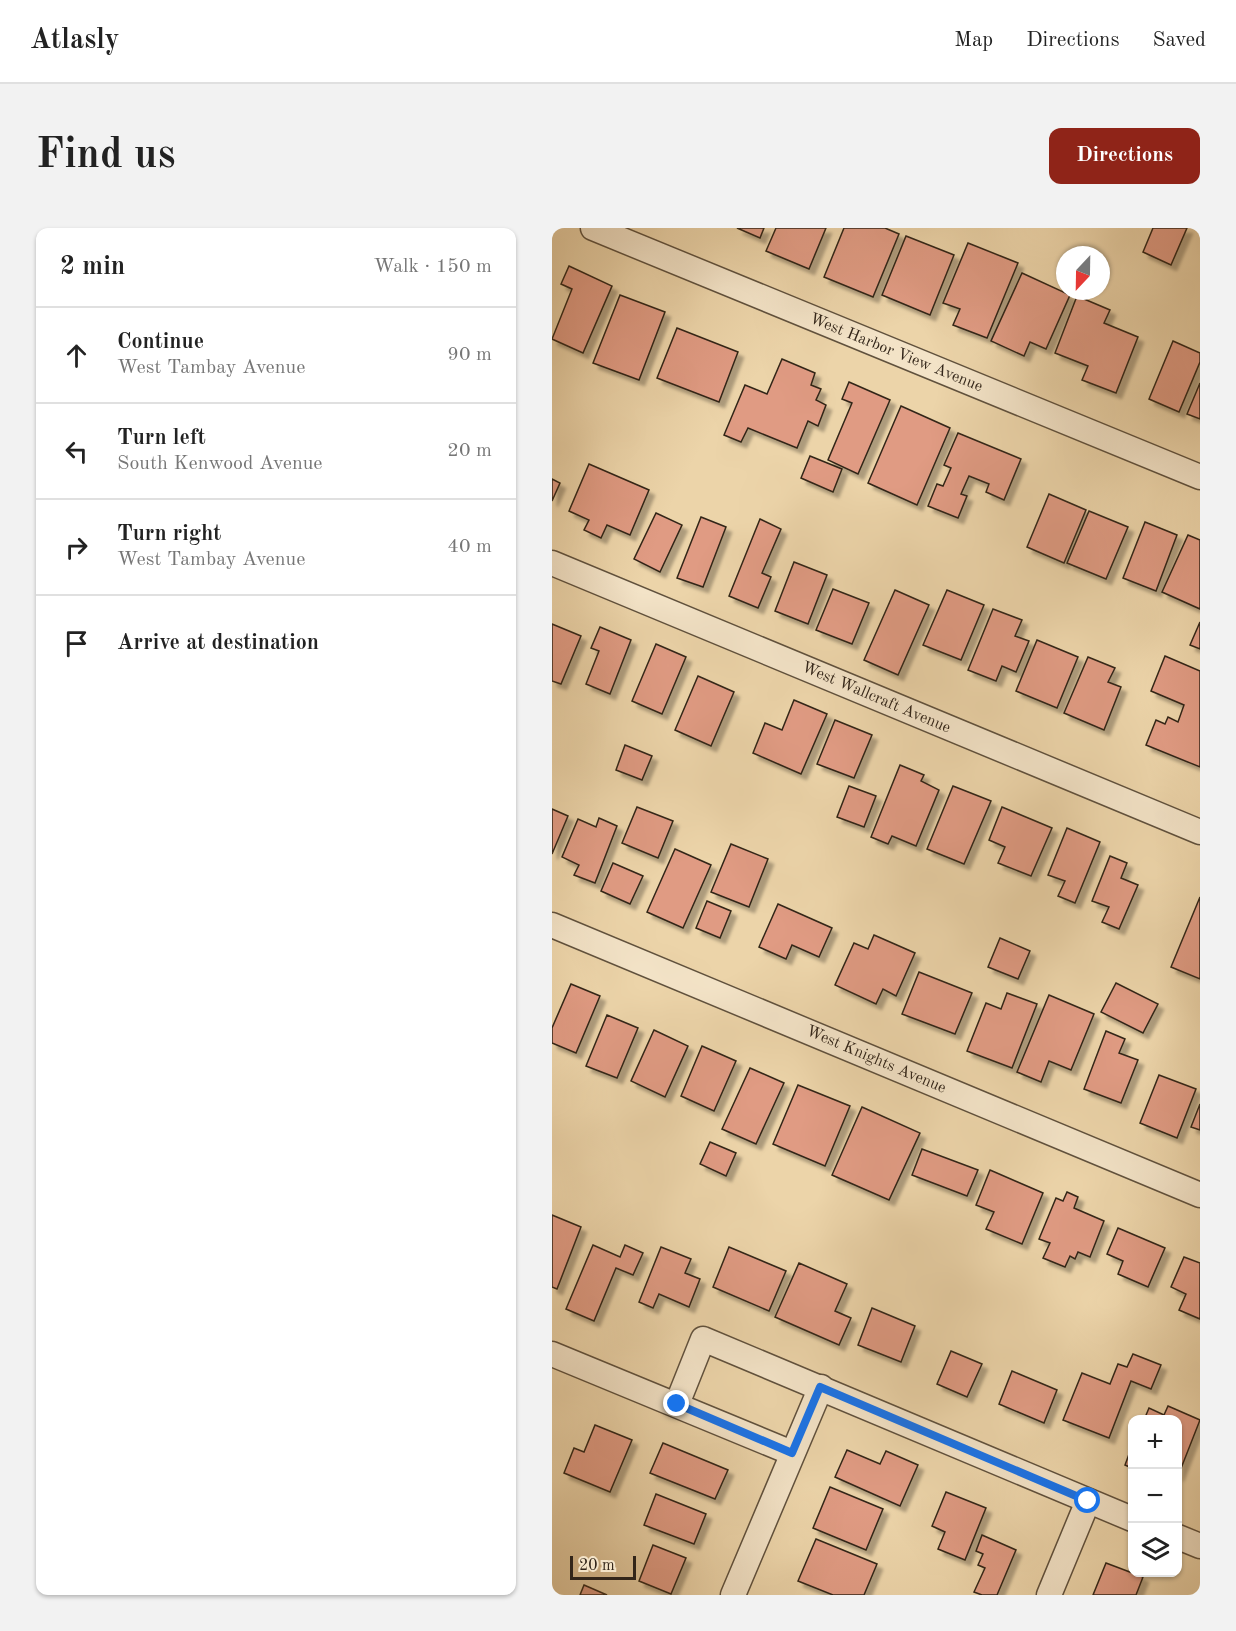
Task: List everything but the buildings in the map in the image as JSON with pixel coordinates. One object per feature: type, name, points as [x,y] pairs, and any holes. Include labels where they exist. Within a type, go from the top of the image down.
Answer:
[{"type":"street","name":"West Harbor View Avenue","points":[[593,228],[1200,477]]},
{"type":"street","name":"West Wallcraft Avenue","points":[[552,563],[1200,832]]},
{"type":"street","name":"West Knights Avenue","points":[[552,925],[1200,1195]]},
{"type":"street","points":[[677,1404],[703,1340],[1128,1517]]},
{"type":"street","points":[[552,1354],[792,1453]]},
{"type":"street","points":[[733,1595],[820,1387]]},
{"type":"street","points":[[1049,1595],[1088,1501]]},
{"type":"street","points":[[1182,1539],[1200,1546]]},
{"type":"route","points":[[677,1404],[792,1453],[820,1387],[1088,1501]]}]
